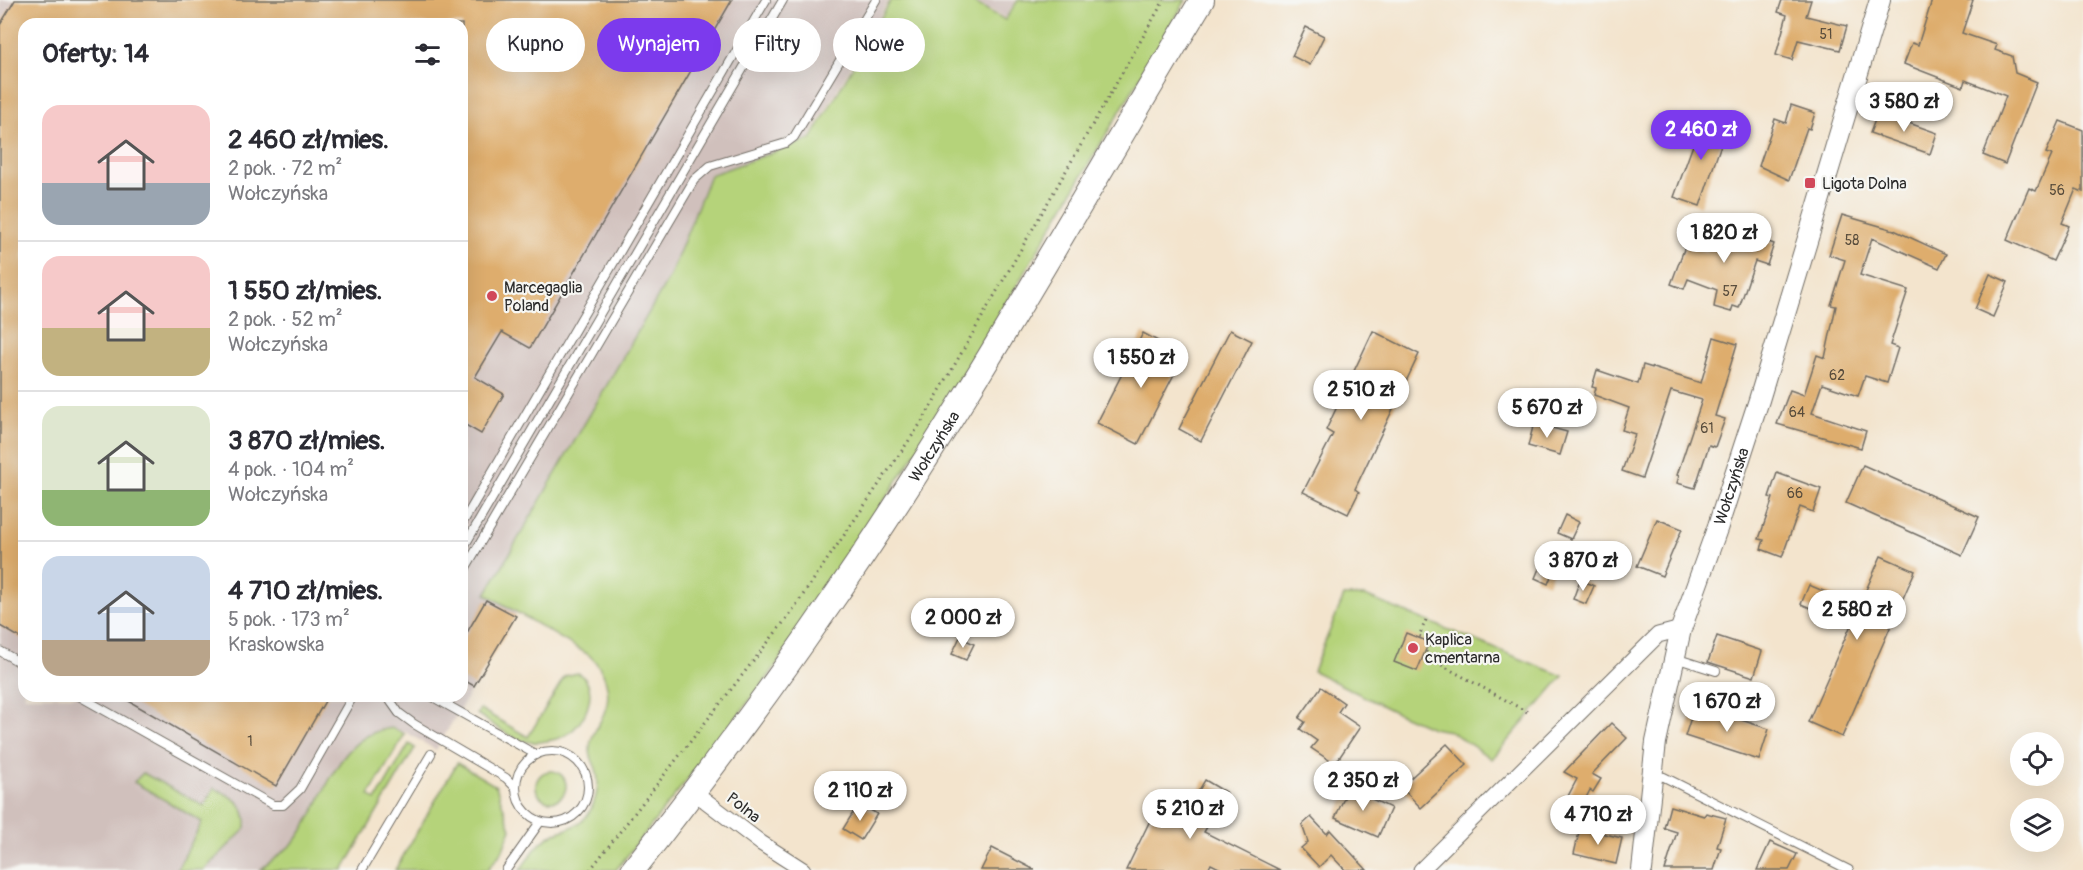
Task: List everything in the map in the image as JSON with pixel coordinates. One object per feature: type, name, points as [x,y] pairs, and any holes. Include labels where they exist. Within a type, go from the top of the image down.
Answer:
[{"type":"main road","name":"Wołczyńska","points":[[633,870],[694,792],[820,618],[947,425],[1202,0]]},
{"type":"street","name":"Wołczyńska","points":[[1642,870],[1651,775],[1681,629],[1718,526],[1759,400],[1880,0]]},
{"type":"street","points":[[1421,870],[1658,635],[1681,629]]},
{"type":"street","name":"Polna","points":[[694,792],[761,843],[803,870]]},
{"type":"lane","points":[[468,514],[766,0]]},
{"type":"lane","points":[[468,539],[783,0]]},
{"type":"lane","points":[[468,564],[694,180],[710,166],[786,143],[794,137],[876,0]]},
{"type":"lane","points":[[0,651],[18,662]]},
{"type":"lane","points":[[1674,658],[1716,671]]},
{"type":"lane","points":[[90,702],[273,805],[283,805],[300,789],[350,702]]},
{"type":"lane","points":[[391,702],[399,713],[414,724],[506,778],[515,787],[522,807],[540,822],[560,822],[571,818],[586,800],[588,789],[583,766],[570,755],[556,750],[535,754],[521,768],[515,787]]},
{"type":"lane","points":[[442,702],[535,754]]},
{"type":"lane","points":[[362,870],[431,754]]},
{"type":"lane","points":[[1651,775],[1664,777],[1849,870]]},
{"type":"lane","points":[[506,870],[540,822]]},
{"type":"path","points":[[590,870],[790,614],[922,420],[1042,208],[1164,0]]},
{"type":"path","points":[[1426,620],[1419,636],[1431,640],[1425,656],[1531,714]]},
{"type":"shaded area","name":"Marcegaglia Poland","points":[[0,0],[889,0],[879,18],[833,18],[833,72],[847,72],[576,542],[523,601],[468,695],[468,18],[18,18],[18,702],[464,702],[436,750],[404,731],[357,812],[287,870],[0,870]]},
{"type":"shaded area","points":[[973,0],[1016,0],[1005,18]]},
{"type":"green space","points":[[891,0],[970,0],[1005,20],[1018,0],[1186,0],[936,422],[769,676],[616,870],[520,870],[543,841],[580,823],[591,809],[598,782],[590,746],[607,705],[608,697],[603,674],[589,655],[486,594],[670,276],[710,175],[811,139],[850,72],[925,72],[925,18],[881,18]]},
{"type":"green space","points":[[1344,596],[1365,596],[1563,676],[1492,759],[1450,731],[1432,728],[1393,711],[1313,671]]},
{"type":"green space","points":[[578,673],[589,688],[588,707],[577,725],[562,737],[537,742],[523,741],[477,714],[480,709],[528,737],[565,676]]},
{"type":"green space","points":[[392,728],[405,734],[369,795],[376,800],[409,744],[415,748],[343,870],[260,870],[296,840],[344,756],[357,743],[373,733]]},
{"type":"green space","points":[[457,763],[496,786],[511,829],[502,852],[487,870],[395,870]]},
{"type":"green space","points":[[551,771],[562,775],[566,786],[562,797],[551,801],[540,797],[536,786],[540,775]]},
{"type":"green space","points":[[143,773],[204,806],[214,788],[228,795],[245,813],[246,828],[204,870],[177,870],[202,822],[134,782]]},
{"type":"building","name":"Marcegaglia Poland","points":[[15,0],[732,0],[721,19],[597,18],[597,72],[690,72],[530,348],[502,332],[475,377],[504,394],[481,434],[468,426],[468,18],[18,18],[18,636],[0,626],[0,25]]},
{"type":"building","points":[[1782,0],[1811,0],[1806,16],[1847,26],[1840,50],[1798,40],[1792,60],[1776,55],[1787,15],[1778,12]]},
{"type":"building","points":[[1932,0],[1973,0],[1962,33],[1997,45],[1995,50],[2012,56],[2015,73],[2037,82],[2005,164],[1983,155],[2006,96],[1965,80],[1963,87],[1904,64],[1912,43],[1918,45]]},
{"type":"building","points":[[1306,27],[1324,36],[1310,65],[1292,56]]},
{"type":"building","points":[[1791,105],[1815,113],[1810,129],[1807,128],[1789,180],[1759,166],[1775,119],[1786,123]]},
{"type":"building","points":[[1878,112],[1937,133],[1930,154],[1870,133]]},
{"type":"building","points":[[1704,115],[1728,124],[1700,206],[1674,197]]},
{"type":"building","points":[[2060,121],[2083,130],[2083,192],[2076,189],[2062,223],[2069,226],[2053,261],[2007,240],[2029,188],[2036,191],[2052,155],[2046,153]]},
{"type":"building","points":[[1842,215],[1894,230],[1946,254],[1939,268],[1872,238],[1860,275],[1908,290],[1890,345],[1898,348],[1887,383],[1865,376],[1858,396],[1822,384],[1812,413],[1866,431],[1861,448],[1777,424],[1790,390],[1804,395],[1817,355],[1825,358],[1836,306],[1831,305],[1845,260],[1829,255]]},
{"type":"building","points":[[1719,218],[1738,225],[1736,230],[1774,244],[1767,265],[1755,261],[1739,308],[1733,306],[1731,312],[1714,307],[1717,290],[1688,279],[1684,289],[1671,284],[1686,244],[1706,252]]},
{"type":"building","points":[[1990,274],[2008,282],[1993,317],[1975,309]]},
{"type":"building","points":[[1230,330],[1252,341],[1201,441],[1179,429]]},
{"type":"building","points":[[1373,331],[1419,354],[1355,489],[1359,492],[1348,514],[1303,492],[1333,434],[1326,430]]},
{"type":"building","points":[[1143,333],[1184,355],[1138,444],[1097,423]]},
{"type":"building","points":[[1714,337],[1737,344],[1715,416],[1725,419],[1715,447],[1709,445],[1695,488],[1677,483],[1679,476],[1677,475],[1702,400],[1671,391],[1642,478],[1622,471],[1635,434],[1622,430],[1629,408],[1594,395],[1596,388],[1592,387],[1597,370],[1638,384],[1643,365],[1701,383]]},
{"type":"building","points":[[1534,423],[1567,432],[1560,455],[1528,446]]},
{"type":"building","points":[[1863,465],[1979,517],[1962,555],[1846,503]]},
{"type":"building","points":[[1777,473],[1821,489],[1813,512],[1800,507],[1782,557],[1761,549],[1764,540],[1759,539],[1773,498],[1769,497]]},
{"type":"building","points":[[1565,515],[1579,522],[1571,539],[1557,533]]},
{"type":"building","points":[[1657,519],[1682,529],[1662,576],[1637,566]]},
{"type":"building","points":[[1881,556],[1915,571],[1842,737],[1808,722],[1851,625],[1801,604],[1809,585],[1859,606]]},
{"type":"building","points":[[1541,564],[1554,569],[1548,584],[1535,578]]},
{"type":"building","points":[[1580,580],[1594,586],[1586,604],[1573,599]]},
{"type":"building","points":[[486,600],[516,616],[474,686],[468,682],[468,631]]},
{"type":"building","name":"Kaplica cmentarna","points":[[1406,633],[1429,642],[1417,671],[1394,662]]},
{"type":"building","points":[[1717,636],[1762,651],[1754,677],[1708,662]]},
{"type":"building","points":[[960,637],[974,644],[966,660],[952,654]]},
{"type":"building","points":[[1321,687],[1344,703],[1338,712],[1360,727],[1335,764],[1311,748],[1317,741],[1300,729],[1305,722],[1299,718]]},
{"type":"building","points":[[130,702],[325,702],[276,786]]},
{"type":"building","points":[[1695,705],[1769,729],[1759,760],[1685,736]]},
{"type":"building","points":[[1611,723],[1627,738],[1592,774],[1601,779],[1593,792],[1590,790],[1572,825],[1557,817],[1577,779],[1564,772]]},
{"type":"building","points":[[1447,744],[1467,765],[1421,808],[1401,787]]},
{"type":"building","points":[[1205,780],[1227,793],[1204,832],[1280,870],[1223,870],[1211,864],[1208,870],[1126,870],[1159,802],[1185,814]]},
{"type":"building","points":[[1350,785],[1363,791],[1361,794],[1391,808],[1378,837],[1335,818]]},
{"type":"building","points":[[859,803],[877,814],[861,840],[843,829]]},
{"type":"building","points":[[1670,806],[1704,816],[1706,813],[1726,818],[1717,847],[1721,848],[1714,870],[1665,870],[1677,832],[1664,828]]},
{"type":"building","points":[[1311,817],[1327,834],[1330,830],[1367,870],[1345,870],[1331,855],[1319,867],[1301,848],[1308,842],[1302,825]]},
{"type":"building","points":[[1580,828],[1622,838],[1616,864],[1574,854]]},
{"type":"building","points":[[1770,842],[1797,854],[1789,870],[1757,870]]},
{"type":"building","points":[[992,848],[1035,870],[981,870]]},
{"type":"place","name":"Ligota Dolna","points":[[1810,183]]},
{"type":"place","name":"Marcegaglia Poland","points":[[492,296]]},
{"type":"place","name":"Kaplica cmentarna","points":[[1413,648]]}]
